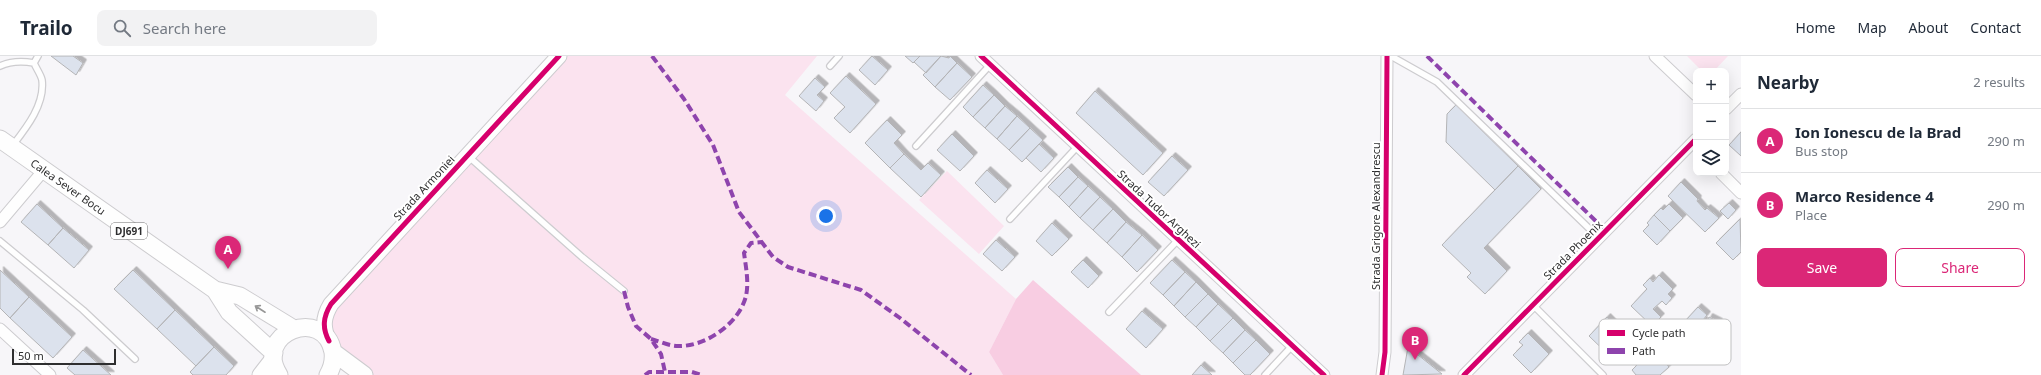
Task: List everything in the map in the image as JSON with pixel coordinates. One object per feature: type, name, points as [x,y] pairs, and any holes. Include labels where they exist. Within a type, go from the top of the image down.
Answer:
[{"type":"main road","name":"Calea Sever Bocu","points":[[6,143],[215,290],[240,296],[294,329]]},
{"type":"main road","name":"Calea Sever Bocu","points":[[215,290],[229,312],[274,355]]},
{"type":"main road","points":[[279,375],[275,368],[274,355],[279,340],[294,329],[312,328],[322,334],[331,347],[364,375]]},
{"type":"main road","points":[[328,375],[333,362],[331,347]]},
{"type":"street","name":"Strada Armoniei","points":[[331,347],[324,324],[331,304],[559,56]]},
{"type":"street","name":"Strada Tudor Arghezi","points":[[981,56],[1324,375]]},
{"type":"street","name":"Strada Grigore Alexandrescu","points":[[1382,375],[1385,352],[1387,56]]},
{"type":"street","points":[[1655,56],[1693,92]]},
{"type":"street","points":[[1729,106],[1741,94]]},
{"type":"street","name":"Strada Phoenix","points":[[1464,375],[1693,145]]},
{"type":"street","points":[[0,222],[44,170]]},
{"type":"street","points":[[1724,176],[1741,193]]},
{"type":"street","points":[[0,329],[50,375]]},
{"type":"street","points":[[260,375],[274,355]]},
{"type":"lane","points":[[34,63],[38,56]]},
{"type":"lane","points":[[830,66],[839,56]]},
{"type":"lane","points":[[1391,56],[1438,82],[1599,238]]},
{"type":"lane","points":[[0,66],[11,62],[23,61],[34,63]]},
{"type":"lane","points":[[6,143],[27,127],[41,98],[42,80],[34,63]]},
{"type":"lane","points":[[916,146],[990,65]]},
{"type":"lane","points":[[1010,219],[1078,146]]},
{"type":"lane","points":[[468,156],[582,257],[624,291]]},
{"type":"lane","name":"Strada Tudor Arghezi","points":[[1109,312],[1178,240]]},
{"type":"lane","points":[[0,241],[83,310],[135,359]]},
{"type":"lane","points":[[1533,305],[1603,375]]},
{"type":"lane","points":[[1265,375],[1292,346]]},
{"type":"shaded area","points":[[560,56],[817,56],[785,95],[1016,299],[989,352],[1003,375],[351,375],[325,316]]},
{"type":"shaded area","points":[[1687,56],[1728,56],[1717,68],[1699,68]]},
{"type":"shaded area","points":[[947,171],[1004,226],[979,254],[919,200]]},
{"type":"shaded area","points":[[1033,280],[1141,375],[1003,375],[989,352],[1016,299]]},
{"type":"building","points":[[51,56],[73,56],[83,63],[76,75]]},
{"type":"building","points":[[872,56],[888,70],[875,85],[859,70]]},
{"type":"building","points":[[905,56],[920,56],[913,63]]},
{"type":"building","points":[[920,56],[941,56],[926,73],[914,62]]},
{"type":"building","points":[[941,56],[949,58],[950,56],[957,63],[935,87],[923,75]]},
{"type":"building","points":[[957,63],[972,77],[950,100],[935,87]]},
{"type":"building","points":[[846,76],[876,104],[850,133],[834,118],[845,107],[830,93]]},
{"type":"building","points":[[815,78],[825,87],[817,95],[824,101],[816,111],[799,96]]},
{"type":"building","points":[[983,85],[994,95],[973,117],[963,107]]},
{"type":"building","points":[[1095,91],[1163,153],[1143,175],[1076,113]]},
{"type":"building","points":[[994,95],[1005,106],[985,128],[973,117]]},
{"type":"building","points":[[1456,105],[1518,166],[1495,190],[1446,142],[1447,114]]},
{"type":"building","points":[[1005,106],[1017,116],[997,139],[985,128]]},
{"type":"building","points":[[1017,116],[1030,128],[1009,150],[997,139]]},
{"type":"building","points":[[887,120],[902,135],[894,143],[904,154],[890,168],[865,143]]},
{"type":"building","points":[[1030,128],[1043,140],[1022,162],[1009,150]]},
{"type":"building","points":[[1741,132],[1741,156],[1729,145]]},
{"type":"building","points":[[952,134],[974,156],[960,171],[937,150]]},
{"type":"building","points":[[1039,144],[1054,158],[1041,172],[1026,158]]},
{"type":"building","points":[[904,154],[921,170],[928,163],[941,175],[921,197],[890,168]]},
{"type":"building","points":[[1172,156],[1188,170],[1164,196],[1148,182]]},
{"type":"building","points":[[1518,166],[1541,189],[1484,248],[1507,271],[1485,294],[1467,277],[1471,273],[1442,245]]},
{"type":"building","points":[[1068,167],[1078,177],[1059,197],[1048,187]]},
{"type":"building","points":[[987,170],[1008,189],[995,203],[975,183]]},
{"type":"building","points":[[1078,177],[1088,186],[1069,207],[1059,197]]},
{"type":"building","points":[[1681,182],[1698,199],[1697,201],[1705,210],[1707,208],[1719,218],[1705,232],[1668,196]]},
{"type":"building","points":[[1088,186],[1100,197],[1080,218],[1069,207]]},
{"type":"building","points":[[1100,197],[1113,209],[1093,230],[1080,218]]},
{"type":"building","points":[[1729,203],[1736,210],[1728,219],[1720,211]]},
{"type":"building","points":[[37,204],[63,228],[48,245],[21,222]]},
{"type":"building","points":[[1669,204],[1683,218],[1670,231],[1654,215],[1661,208],[1663,210]]},
{"type":"building","points":[[1113,209],[1126,222],[1107,243],[1093,230]]},
{"type":"building","points":[[1654,215],[1670,231],[1657,245],[1643,231],[1649,225],[1647,223]]},
{"type":"building","points":[[1740,219],[1741,252],[1733,260],[1716,243]]},
{"type":"building","points":[[1126,222],[1142,235],[1122,257],[1107,243]]},
{"type":"building","points":[[1052,223],[1069,239],[1052,256],[1036,241]]},
{"type":"building","points":[[63,228],[89,250],[74,268],[48,245]]},
{"type":"building","points":[[1142,235],[1158,250],[1137,272],[1122,257]]},
{"type":"building","points":[[996,240],[1015,257],[1002,271],[983,254]]},
{"type":"building","points":[[1083,260],[1099,276],[1088,288],[1071,272]]},
{"type":"building","points":[[1172,260],[1185,272],[1163,295],[1150,283]]},
{"type":"building","points":[[0,270],[29,297],[10,318],[0,308]]},
{"type":"building","points":[[133,270],[175,310],[157,329],[114,289]]},
{"type":"building","points":[[1185,272],[1196,282],[1174,306],[1163,295]]},
{"type":"building","points":[[1659,275],[1673,289],[1668,294],[1672,298],[1666,305],[1662,301],[1653,309],[1661,317],[1659,319],[1645,319],[1631,306],[1647,289],[1643,285],[1650,278],[1653,282]]},
{"type":"building","points":[[1196,282],[1208,294],[1185,317],[1174,306]]},
{"type":"building","points":[[1208,294],[1218,304],[1196,327],[1185,317]]},
{"type":"building","points":[[29,297],[72,337],[53,358],[10,318]]},
{"type":"building","points":[[1218,304],[1233,318],[1210,341],[1196,327]]},
{"type":"building","points":[[1698,307],[1707,315],[1704,319],[1687,319]]},
{"type":"building","points":[[175,310],[214,347],[196,366],[157,329]]},
{"type":"building","points":[[1142,311],[1163,329],[1146,348],[1126,329]]},
{"type":"building","points":[[1233,318],[1245,330],[1223,353],[1210,341]]},
{"type":"building","points":[[1599,325],[1599,346],[1589,336]]},
{"type":"building","points":[[1245,330],[1256,340],[1233,363],[1223,353]]},
{"type":"building","points":[[1528,333],[1549,354],[1531,373],[1513,355],[1523,345],[1519,342]]},
{"type":"building","points":[[1256,340],[1270,354],[1250,375],[1245,375],[1233,363]]},
{"type":"building","points":[[214,347],[234,366],[226,375],[193,375],[190,372]]},
{"type":"building","points":[[1408,347],[1442,374],[1403,375]]},
{"type":"building","points":[[83,350],[111,375],[75,375],[67,368]]},
{"type":"building","points":[[1201,365],[1212,375],[1192,375]]},
{"type":"building","points":[[1637,365],[1667,365],[1669,367],[1660,375],[1636,375],[1632,370]]},
{"type":"marked path","points":[[652,56],[684,99],[713,145],[739,212],[773,257],[788,267],[861,290],[900,318],[971,375]]},
{"type":"marked path","points":[[1427,56],[1606,231]]},
{"type":"marked path","points":[[651,339],[675,346],[688,345],[699,343],[720,332],[736,316],[746,296],[747,280],[744,253],[751,243],[762,242]]},
{"type":"marked path","points":[[624,291],[628,307],[636,326],[651,339],[661,354],[665,372]]},
{"type":"marked path","points":[[645,375],[649,372],[692,372],[702,375]]},
{"type":"cycle path","points":[[329,341],[325,332],[324,322],[326,313],[331,304],[559,56]]},
{"type":"cycle path","points":[[981,56],[1324,375]]},
{"type":"cycle path","points":[[1382,375],[1385,352],[1387,56]]},
{"type":"cycle path","points":[[1464,375],[1695,140]]},
{"type":"place","name":"Ion Ionescu de la Brad","points":[[228,269]]},
{"type":"place","name":"Marco Residence 4","points":[[1415,360]]}]
